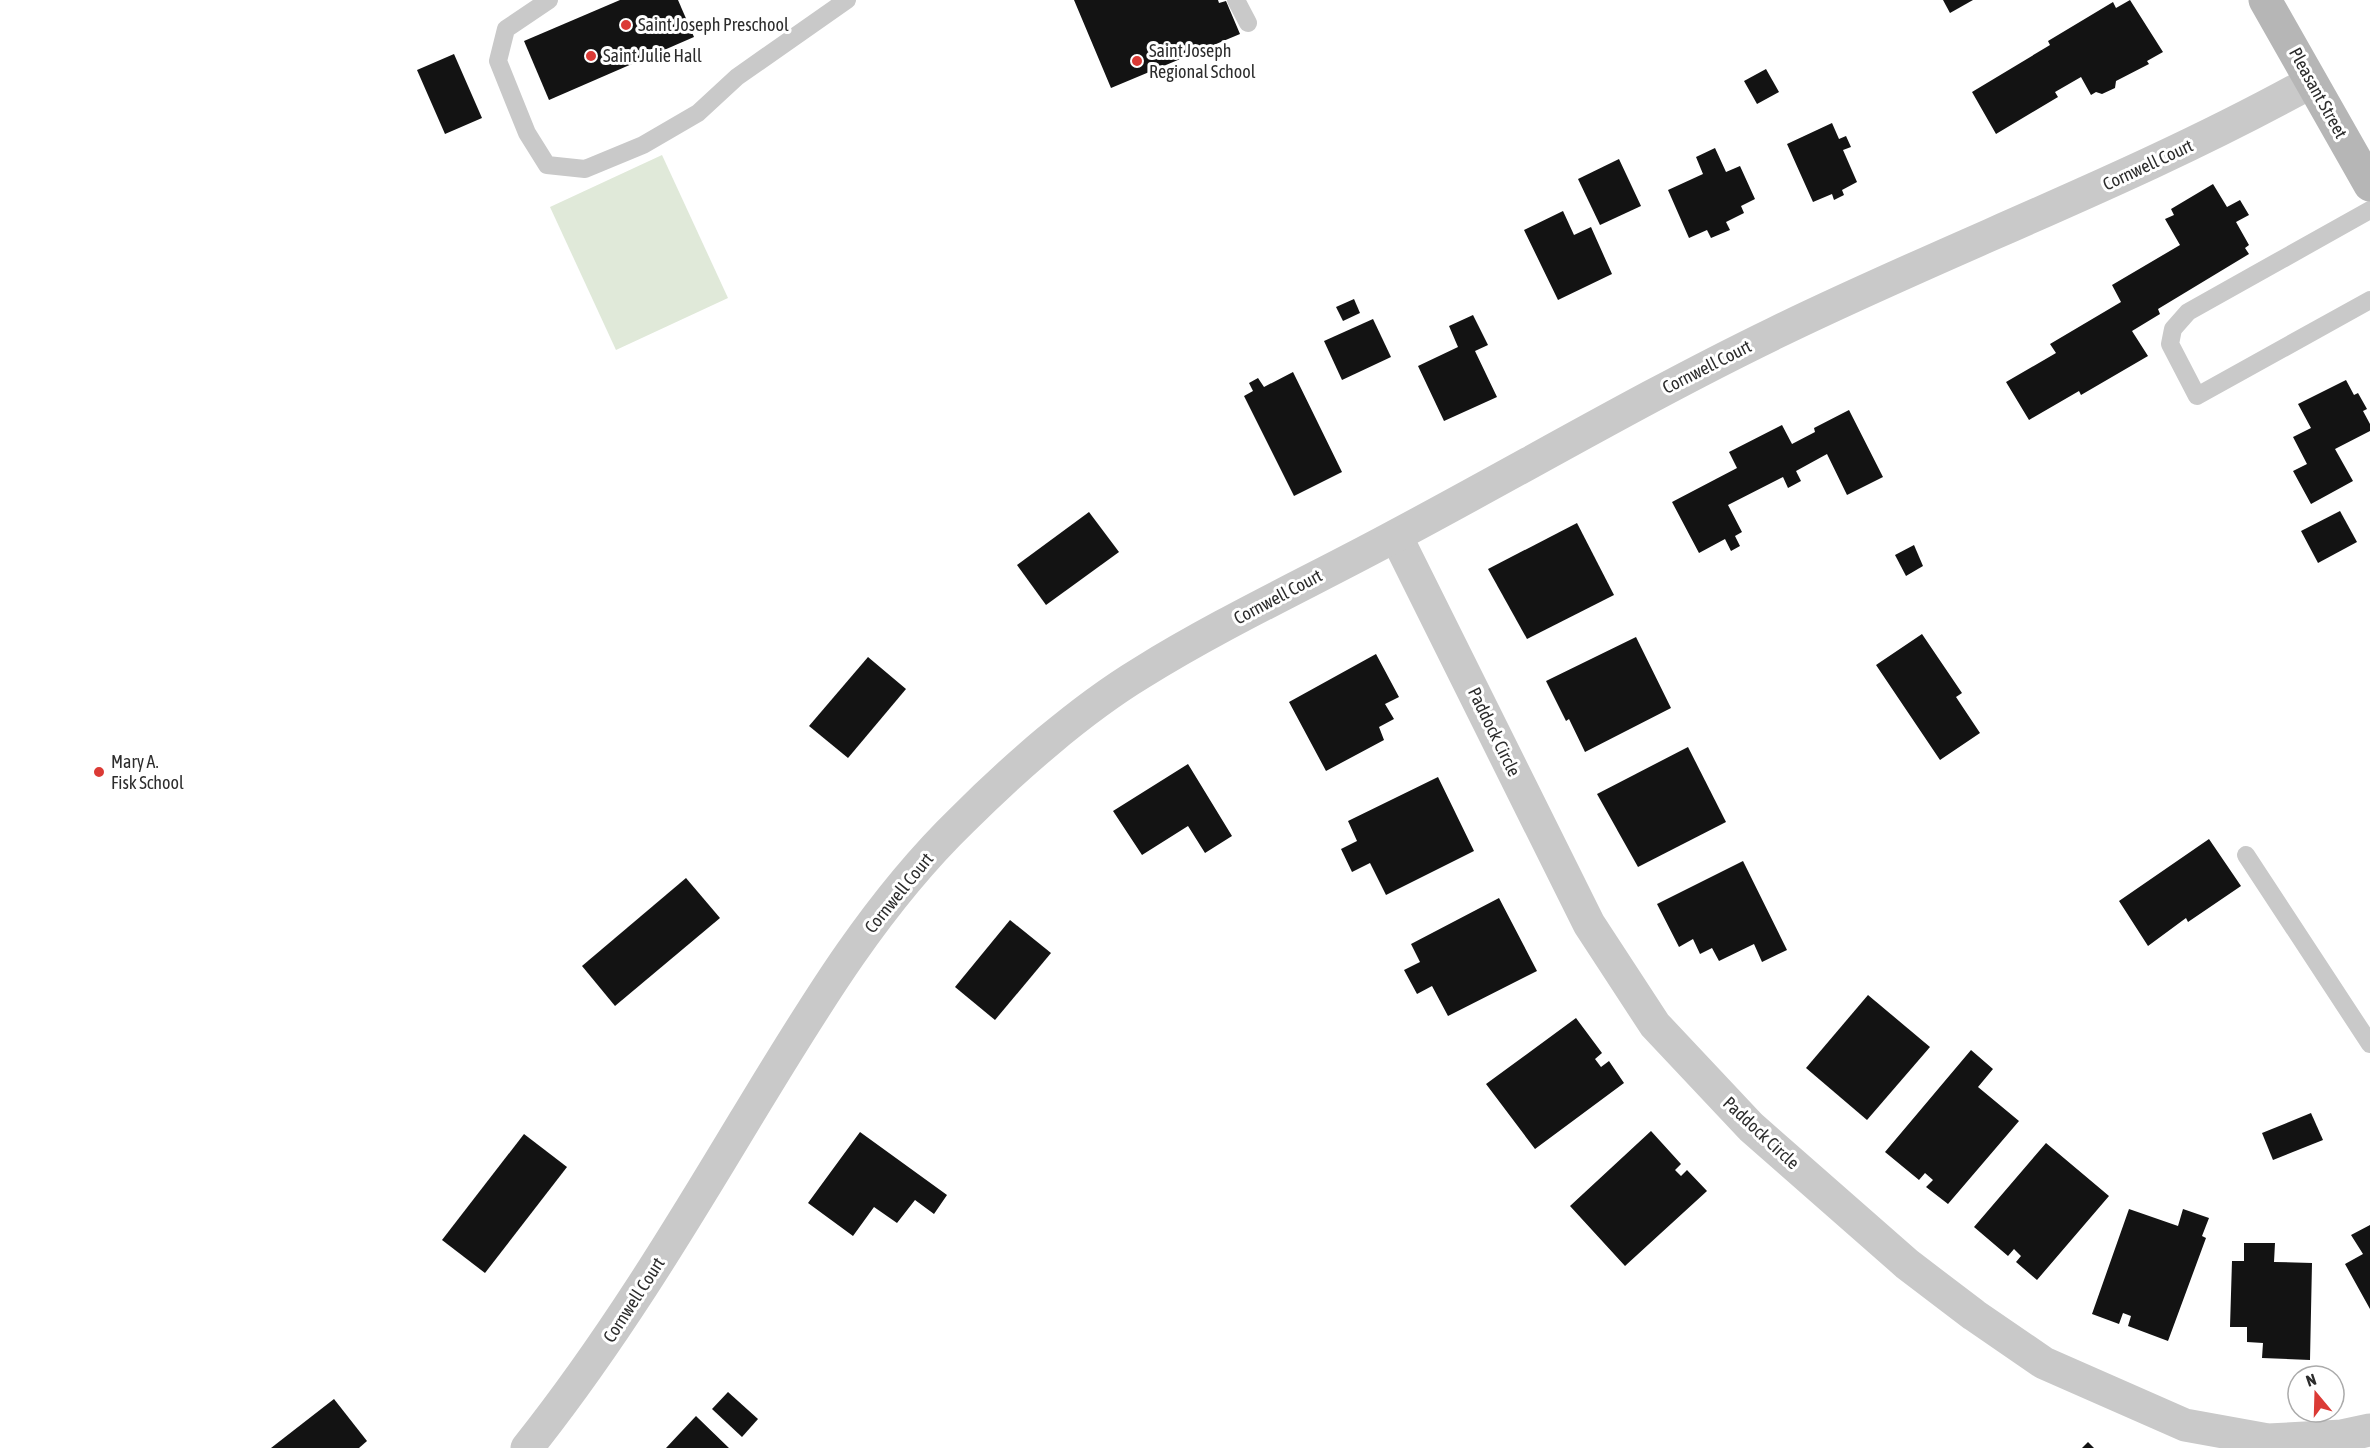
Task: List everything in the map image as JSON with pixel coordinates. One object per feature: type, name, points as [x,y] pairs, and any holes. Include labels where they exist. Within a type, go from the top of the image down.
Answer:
[{"type":"main road","name":"Pleasant Street","points":[[2265,0],[2370,185]]},
{"type":"street","name":"Cornwell Court","points":[[526,1448],[571,1393],[614,1333],[840,968],[894,894],[961,820],[1079,718],[1138,675],[1230,622],[1396,536],[1681,380],[1780,330],[2126,176],[2311,82]]},
{"type":"street","name":"Paddock Circle","points":[[1396,536],[1589,924],[1655,1025],[1751,1127],[1907,1264],[1974,1315],[2044,1363],[2185,1425],[2268,1440],[2342,1436],[2370,1430]]},
{"type":"lane","points":[[549,0],[506,29],[498,61],[527,133],[547,165],[585,169],[643,145],[698,113],[737,77],[847,0]]},
{"type":"lane","points":[[1236,0],[1248,23]]},
{"type":"lane","points":[[2370,210],[2188,312],[2173,329],[2170,344],[2197,396],[2370,300]]},
{"type":"lane","points":[[2246,855],[2370,1044]]},
{"type":"green space","points":[[662,155],[728,298],[616,350],[550,207]]},
{"type":"building","name":"Saint Julie Hall","points":[[620,0],[678,0],[694,37],[549,100],[524,41]]},
{"type":"building","name":"Saint Joseph Regional School","points":[[1074,0],[1218,0],[1219,3],[1226,1],[1240,34],[1111,88]]},
{"type":"building","points":[[1943,0],[1973,0],[1950,13]]},
{"type":"building","points":[[2130,0],[2163,52],[2147,61],[2149,64],[2116,81],[2115,88],[2102,94],[2096,92],[2091,95],[2081,77],[2055,92],[2058,97],[1996,134],[1972,92],[2050,45],[2048,41],[2113,2],[2116,8]]},
{"type":"building","points":[[454,54],[482,118],[445,134],[417,70]]},
{"type":"building","points":[[1766,69],[1779,92],[1757,104],[1744,81]]},
{"type":"building","points":[[1832,123],[1839,139],[1846,136],[1851,147],[1843,150],[1857,182],[1842,190],[1844,195],[1834,200],[1832,194],[1813,202],[1787,144]]},
{"type":"building","points":[[1715,148],[1726,172],[1740,166],[1755,199],[1741,206],[1744,213],[1726,222],[1730,230],[1711,238],[1707,230],[1689,238],[1668,190],[1703,174],[1696,157]]},
{"type":"building","points":[[1619,159],[1641,206],[1600,225],[1578,179]]},
{"type":"building","points":[[2213,184],[2227,207],[2240,200],[2249,215],[2236,222],[2249,245],[2245,248],[2249,254],[2158,309],[2160,314],[2132,331],[2148,356],[2081,395],[2079,391],[2029,420],[2006,382],[2056,353],[2050,344],[2121,302],[2112,285],[2180,245],[2165,219],[2174,215],[2171,209]]},
{"type":"building","points":[[1563,211],[1574,235],[1591,227],[1612,274],[1558,300],[1524,230]]},
{"type":"building","points":[[1354,299],[1360,313],[1343,321],[1336,307]]},
{"type":"building","points":[[1473,315],[1488,345],[1475,351],[1497,397],[1444,421],[1418,366],[1458,347],[1449,326]]},
{"type":"building","points":[[1373,319],[1391,357],[1342,380],[1324,341]]},
{"type":"building","points":[[1293,372],[1342,472],[1294,496],[1244,396],[1253,391],[1249,383],[1258,378],[1264,387]]},
{"type":"building","points":[[2346,380],[2354,395],[2358,393],[2367,409],[2363,411],[2370,424],[2370,431],[2335,449],[2353,481],[2311,504],[2293,471],[2307,464],[2293,437],[2311,428],[2298,404]]},
{"type":"building","points":[[1849,410],[1883,477],[1847,495],[1827,454],[1796,471],[1801,481],[1788,488],[1783,477],[1728,505],[1742,532],[1735,536],[1740,546],[1731,551],[1725,539],[1699,553],[1672,502],[1737,468],[1729,452],[1782,425],[1792,444],[1815,432],[1814,428]]},
{"type":"building","points":[[2340,511],[2357,542],[2318,563],[2301,531]]},
{"type":"building","points":[[1089,512],[1119,552],[1046,605],[1017,565]]},
{"type":"building","points":[[1577,523],[1614,595],[1527,639],[1488,569]]},
{"type":"building","points":[[1914,545],[1923,566],[1906,576],[1895,555]]},
{"type":"building","points":[[1922,634],[1962,693],[1956,697],[1980,733],[1940,760],[1876,665]]},
{"type":"building","points":[[1636,637],[1671,708],[1585,752],[1569,719],[1566,721],[1546,681]]},
{"type":"building","points":[[1376,654],[1399,697],[1385,704],[1394,719],[1379,727],[1384,740],[1326,771],[1289,702]]},
{"type":"building","points":[[868,657],[906,689],[848,758],[809,726]]},
{"type":"building","points":[[1688,747],[1726,822],[1638,867],[1597,794]]},
{"type":"building","points":[[1188,764],[1232,836],[1205,853],[1188,826],[1142,855],[1113,811]]},
{"type":"building","points":[[1438,777],[1474,851],[1386,895],[1370,863],[1352,872],[1341,849],[1357,841],[1348,821]]},
{"type":"building","points":[[2209,839],[2241,886],[2188,922],[2186,918],[2148,946],[2119,901]]},
{"type":"building","points":[[1743,861],[1787,950],[1762,962],[1754,944],[1719,961],[1712,948],[1700,954],[1693,939],[1679,947],[1657,904]]},
{"type":"building","points":[[686,878],[720,918],[615,1006],[582,966]]},
{"type":"building","points":[[1499,898],[1537,971],[1448,1016],[1432,986],[1417,994],[1404,970],[1420,962],[1411,944]]},
{"type":"building","points":[[1010,920],[1051,953],[995,1020],[955,987]]},
{"type":"building","points":[[1868,995],[1930,1047],[1867,1120],[1806,1068]]},
{"type":"building","points":[[1576,1018],[1602,1053],[1595,1059],[1601,1067],[1609,1061],[1624,1083],[1535,1149],[1486,1084]]},
{"type":"building","points":[[1971,1050],[1993,1069],[1978,1087],[2019,1121],[1948,1204],[1926,1187],[1933,1180],[1925,1173],[1919,1180],[1885,1152]]},
{"type":"building","points":[[2311,1113],[2323,1140],[2273,1160],[2262,1133]]},
{"type":"building","points":[[1651,1131],[1681,1164],[1675,1170],[1681,1176],[1687,1170],[1707,1191],[1625,1266],[1570,1206]]},
{"type":"building","points":[[860,1132],[947,1195],[934,1214],[915,1200],[897,1223],[874,1207],[853,1236],[808,1203]]},
{"type":"building","points":[[524,1134],[567,1167],[485,1273],[442,1240]]},
{"type":"building","points":[[2046,1143],[2109,1196],[2037,1280],[2016,1262],[2021,1256],[2014,1249],[2008,1256],[1974,1227]]},
{"type":"building","points":[[2129,1209],[2178,1226],[2183,1209],[2209,1218],[2202,1236],[2206,1238],[2168,1341],[2128,1326],[2131,1316],[2123,1313],[2119,1324],[2092,1314]]},
{"type":"building","points":[[2370,1225],[2370,1309],[2345,1264],[2363,1254],[2351,1235]]},
{"type":"building","points":[[2244,1243],[2275,1243],[2274,1262],[2312,1263],[2310,1360],[2262,1358],[2263,1343],[2247,1342],[2247,1327],[2230,1327],[2232,1261],[2244,1261]]},
{"type":"building","points":[[728,1392],[758,1419],[742,1437],[712,1409]]},
{"type":"building","points":[[334,1399],[367,1441],[359,1448],[271,1448]]},
{"type":"building","points":[[696,1416],[698,1418],[729,1448],[666,1448]]},
{"type":"building","points":[[2088,1442],[2094,1448],[2082,1448]]},
{"type":"place","name":"Saint Joseph Preschool","points":[[626,25]]},
{"type":"place","name":"Saint Julie Hall","points":[[591,56]]},
{"type":"place","name":"Saint Joseph Regional School","points":[[1137,61]]},
{"type":"place","name":"Mary A. Fisk School","points":[[99,772]]}]
